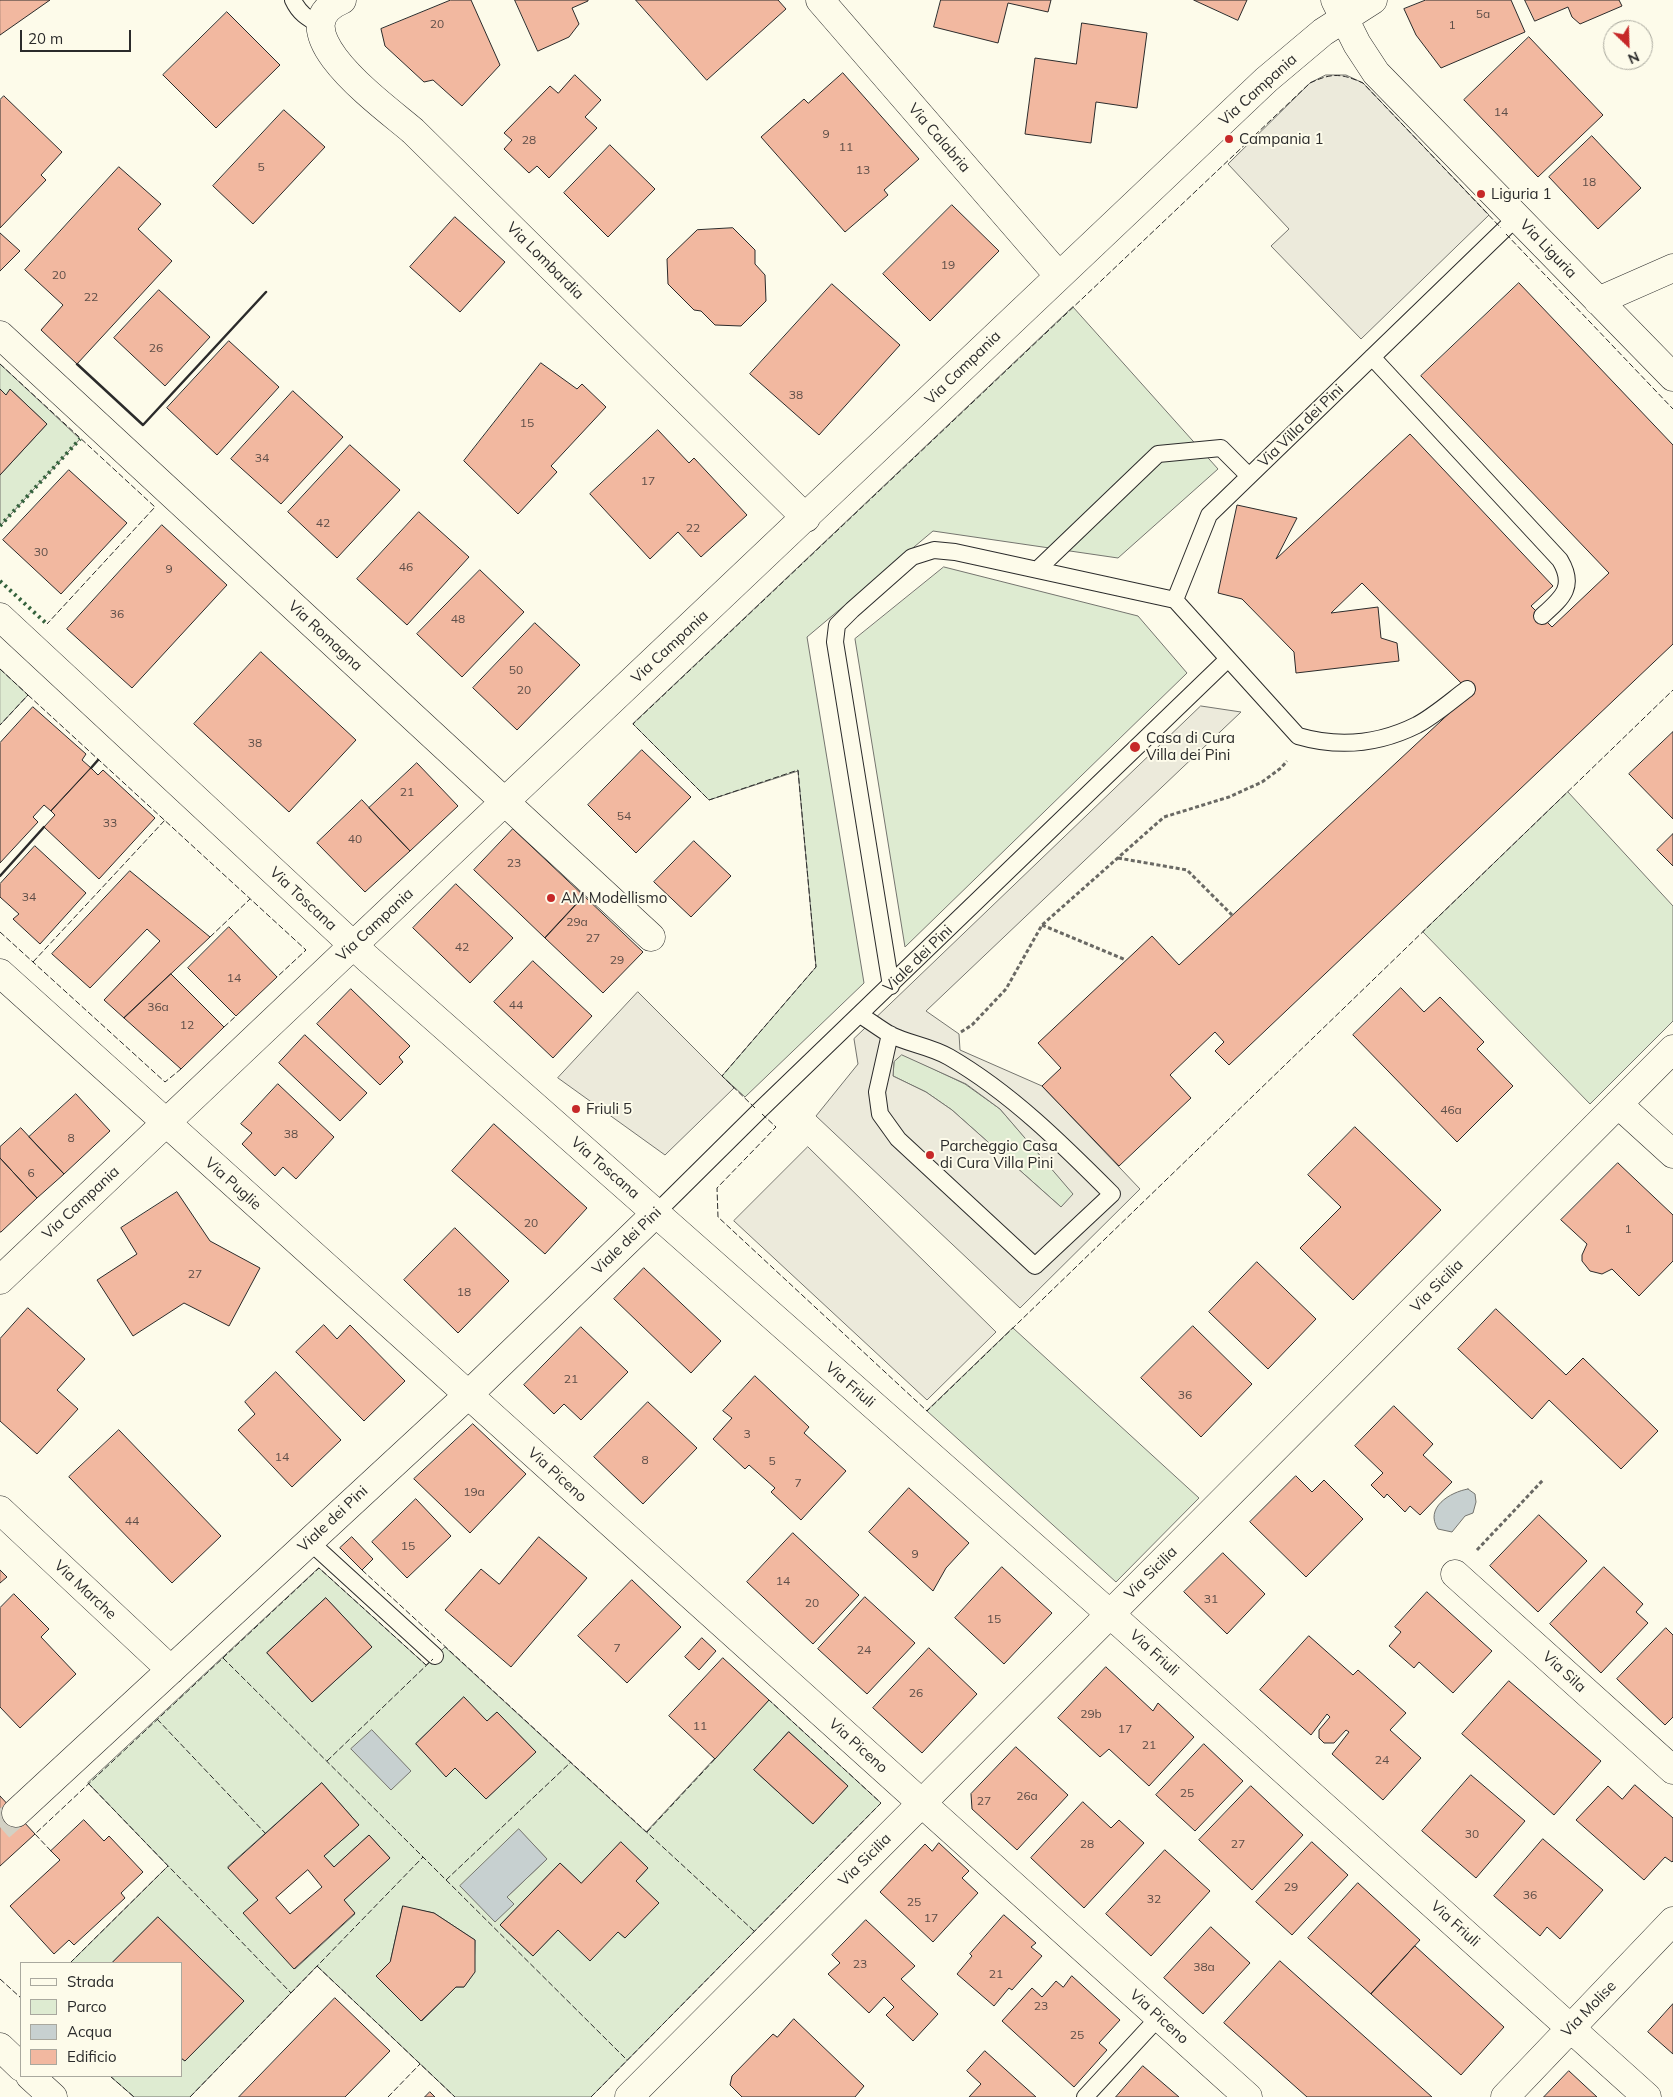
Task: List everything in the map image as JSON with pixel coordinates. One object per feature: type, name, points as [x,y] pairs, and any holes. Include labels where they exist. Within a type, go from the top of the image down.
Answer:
[{"type":"street","points":[[320,25],[322,16],[328,7],[342,0]]},
{"type":"street","name":"Via Calabria","points":[[820,0],[1059,276]]},
{"type":"street","name":"Via Campania","points":[[0,1280],[806,518],[1339,9],[1373,0]]},
{"type":"street","name":"Via Liguria","points":[[1339,9],[1376,73],[1673,378]]},
{"type":"street","name":"Via Lombardia","points":[[320,25],[325,45],[346,72],[413,131],[806,518]]},
{"type":"street","points":[[1598,300],[1673,268]]},
{"type":"street","name":"Via Romagna","points":[[0,335],[651,937]]},
{"type":"street","name":"Via Toscana","points":[[0,617],[353,946],[656,1213]]},
{"type":"street","name":"Via Puglie","points":[[0,973],[468,1395]]},
{"type":"street","name":"Via Sicilia","points":[[642,2093],[922,1804],[1673,1049]]},
{"type":"street","points":[[1618,1104],[1673,1154]]},
{"type":"street","name":"Viale dei Pini","points":[[16,1813],[468,1395],[656,1213]]},
{"type":"street","name":"Via Friuli","points":[[656,1213],[1110,1614],[1647,2097]]},
{"type":"street","name":"Via Piceno","points":[[468,1395],[1248,2097]]},
{"type":"street","name":"Via Marche","points":[[0,1510],[171,1670]]},
{"type":"street","name":"Via Sila","points":[[1455,1574],[1673,1770]]},
{"type":"street","name":"Via Molise","points":[[1505,2097],[1673,1921]]},
{"type":"street","points":[[0,2047],[20,2066]]},
{"type":"street","points":[[31,2077],[53,2097]]},
{"type":"lane","points":[[293,0],[297,9],[306,18],[320,25]]},
{"type":"lane","name":"Via Villa dei Pini","points":[[1174,600],[1208,515],[1517,217]]},
{"type":"lane","points":[[1372,357],[1560,560],[1567,571],[1568,582],[1563,594],[1542,616]]},
{"type":"lane","points":[[1037,570],[1158,454],[1221,448],[1249,476]]},
{"type":"lane","points":[[891,986],[835,642],[837,625],[912,557],[934,550],[955,552],[1174,600],[1298,736],[1314,741],[1350,744],[1381,739],[1418,724],[1467,689]]},
{"type":"lane","name":"Viale dei Pini","points":[[656,1213],[1228,659]]},
{"type":"lane","points":[[860,1015],[890,1034],[929,1047],[949,1057],[1001,1092],[1057,1139],[1112,1194],[1035,1266],[898,1139],[880,1114],[878,1092],[890,1034]]},
{"type":"lane","points":[[309,1541],[435,1656]]},
{"type":"lane","points":[[1086,2097],[1158,2017]]},
{"type":"path","points":[[929,1047],[972,1026],[1001,995],[1017,972],[1042,925],[1164,817],[1229,797],[1268,777],[1281,768],[1292,753],[1298,736]]},
{"type":"path","points":[[1118,858],[1187,870],[1232,915]]},
{"type":"path","points":[[1042,925],[1126,960]]},
{"type":"path","points":[[1455,1574],[1543,1480]]},
{"type":"green space","points":[[1073,307],[1218,469],[1118,558],[933,531],[807,637],[864,983],[745,1097],[722,1076],[816,967],[798,771],[709,800],[633,724]]},
{"type":"green space","points":[[0,364],[80,439],[0,526],[0,475],[47,424],[11,390],[6,395],[0,389]]},
{"type":"green space","points":[[944,567],[1138,616],[1187,673],[905,947],[855,639]]},
{"type":"green space","points":[[0,669],[28,695],[0,725]]},
{"type":"green space","points":[[1568,792],[1673,906],[1673,1021],[1590,1104],[1423,932]]},
{"type":"green space","points":[[902,1054],[965,1084],[1000,1109],[1074,1194],[1061,1207],[952,1110],[926,1092],[893,1076],[894,1062]]},
{"type":"green space","points":[[1013,1328],[1199,1498],[1116,1582],[927,1411]]},
{"type":"green space","points":[[319,1568],[426,1665],[445,1647],[646,1832],[769,1700],[881,1803],[591,2097],[455,2097],[317,1966],[190,2097],[134,2097],[111,2077],[182,2077],[182,2059],[185,2061],[244,2001],[158,1917],[113,1962],[71,1962],[168,1866],[88,1783]],"holes":[[[326,1598],[372,1647],[312,1702],[267,1653]],[[464,1698],[487,1721],[497,1712],[536,1752],[486,1799],[455,1768],[446,1776],[416,1744]],[[789,1732],[848,1786],[813,1824],[754,1770]],[[322,1783],[359,1825],[324,1856],[334,1867],[369,1835],[390,1858],[344,1900],[355,1914],[295,1969],[244,1913],[258,1900],[228,1867]],[[519,1830],[547,1859],[507,1897]],[[621,1843],[648,1868],[636,1881],[658,1903],[625,1938],[618,1932],[558,1930],[533,1956],[500,1925],[560,1863],[581,1883]],[[403,1907],[434,1913],[475,1940],[474,1972],[464,1987],[456,1987],[422,2021],[376,1976],[390,1962]]]},
{"type":"shaded area","points":[[1326,75],[1346,75],[1363,83],[1489,215],[1361,339],[1271,246],[1289,229],[1228,164],[1310,83]]},
{"type":"shaded area","name":"Parcheggio Casa di Cura Villa Pini","points":[[1201,706],[1241,712],[926,1011],[959,1034],[960,1050],[1042,1086],[1140,1189],[1020,1308],[816,1116],[858,1064],[854,1039]],"holes":[[[902,1055],[966,1084],[1000,1109],[1073,1194],[1061,1207],[952,1110],[926,1092],[893,1076],[894,1062]]]},
{"type":"shaded area","points":[[638,992],[734,1088],[665,1155],[558,1078]]},
{"type":"shaded area","points":[[808,1147],[996,1332],[927,1400],[734,1221]]},
{"type":"water","points":[[1468,1489],[1475,1494],[1476,1502],[1473,1513],[1465,1516],[1452,1532],[1438,1529],[1434,1514],[1441,1502],[1447,1497]]},
{"type":"water","points":[[372,1730],[411,1771],[391,1790],[351,1749]]},
{"type":"water","points":[[519,1829],[547,1859],[507,1897],[514,1904],[495,1922],[460,1886]]},
{"type":"building","points":[[0,0],[50,0],[0,35]]},
{"type":"building","points":[[451,0],[471,0],[500,65],[462,106],[433,80],[424,82],[385,46],[381,29]]},
{"type":"building","points":[[515,0],[588,1],[572,8],[579,24],[569,37],[538,51]]},
{"type":"building","points":[[636,0],[778,0],[786,9],[707,80]]},
{"type":"building","points":[[941,0],[1051,0],[1048,12],[1008,3],[998,43],[934,27]]},
{"type":"building","points":[[1194,0],[1247,0],[1238,20]]},
{"type":"building","points":[[1426,0],[1511,0],[1525,32],[1441,68],[1416,35],[1404,9]]},
{"type":"building","points":[[1525,0],[1619,0],[1622,6],[1580,24],[1572,17],[1568,7],[1535,21]]},
{"type":"building","points":[[227,12],[280,65],[216,128],[163,75]]},
{"type":"building","points":[[1082,23],[1147,33],[1137,108],[1096,102],[1091,143],[1025,134],[1035,58],[1076,64]]},
{"type":"building","points":[[1529,37],[1603,115],[1538,177],[1464,100]]},
{"type":"building","points":[[843,73],[919,159],[884,190],[888,195],[845,232],[761,137],[804,99],[808,103]]},
{"type":"building","points":[[575,75],[601,100],[585,117],[597,128],[549,178],[537,166],[529,173],[504,149],[512,140],[504,133],[550,86],[558,93]]},
{"type":"building","points":[[4,96],[62,152],[41,175],[46,180],[0,228],[0,100]]},
{"type":"building","points":[[284,110],[325,147],[253,224],[213,186]]},
{"type":"building","points":[[1592,136],[1641,188],[1598,229],[1549,177]]},
{"type":"building","points":[[610,145],[655,189],[608,237],[564,193]]},
{"type":"building","points":[[119,167],[161,204],[138,229],[172,261],[77,364],[41,330],[63,305],[25,270]]},
{"type":"building","points":[[952,205],[999,251],[930,321],[883,274]]},
{"type":"building","points":[[455,217],[505,262],[460,312],[410,267]]},
{"type":"building","points":[[733,228],[755,250],[755,264],[765,275],[766,301],[741,326],[715,325],[701,311],[694,310],[668,284],[667,259],[697,230]]},
{"type":"building","points":[[0,233],[20,251],[0,271]]},
{"type":"building","points":[[1519,283],[1673,445],[1673,644],[1229,1065],[1215,1051],[1224,1042],[1215,1032],[1170,1075],[1191,1098],[1119,1166],[1042,1086],[1061,1068],[1038,1043],[1152,936],[1179,965],[1471,693],[1362,583],[1331,613],[1378,607],[1381,638],[1397,643],[1399,661],[1296,673],[1294,652],[1242,599],[1218,593],[1237,505],[1297,518],[1276,559],[1410,434],[1553,586],[1531,606],[1552,627],[1609,573],[1421,376]]},
{"type":"building","points":[[832,284],[900,345],[819,435],[750,374]]},
{"type":"building","points":[[159,290],[210,337],[165,386],[114,338]]},
{"type":"building","points":[[229,341],[279,387],[217,455],[167,408]]},
{"type":"building","points":[[541,363],[577,389],[582,384],[606,407],[551,466],[557,472],[518,514],[464,461]]},
{"type":"building","points":[[0,389],[6,395],[10,389],[47,424],[0,475]]},
{"type":"building","points":[[293,391],[343,437],[281,504],[231,459]]},
{"type":"building","points":[[658,430],[689,463],[694,458],[747,515],[701,557],[678,532],[650,559],[590,494]]},
{"type":"building","points":[[350,445],[400,490],[337,558],[288,512]]},
{"type":"building","points":[[69,470],[127,523],[61,594],[3,540]]},
{"type":"building","points":[[419,512],[469,557],[407,625],[357,579]]},
{"type":"building","points":[[162,525],[227,585],[132,688],[67,629]]},
{"type":"building","points":[[480,570],[524,612],[462,677],[417,634]]},
{"type":"building","points":[[535,623],[580,665],[517,730],[473,688]]},
{"type":"building","points":[[261,652],[356,740],[289,812],[194,724]]},
{"type":"building","points":[[33,707],[86,754],[82,760],[91,768],[51,811],[44,805],[33,817],[38,822],[0,863],[0,743]]},
{"type":"building","points":[[1673,732],[1673,819],[1629,774]]},
{"type":"building","points":[[642,750],[691,797],[636,853],[588,805]]},
{"type":"building","points":[[417,763],[458,806],[410,851],[369,808]]},
{"type":"building","points":[[91,768],[98,775],[103,770],[155,818],[99,879],[44,827],[55,815],[51,811]]},
{"type":"building","points":[[362,800],[410,851],[365,892],[317,843]]},
{"type":"building","points":[[513,829],[584,896],[545,938],[474,870]]},
{"type":"building","points":[[1673,834],[1673,866],[1657,850]]},
{"type":"building","points":[[694,841],[731,876],[691,917],[654,882]]},
{"type":"building","points":[[35,846],[86,893],[40,944],[13,919],[19,914],[0,897],[0,884]]},
{"type":"building","points":[[130,871],[210,937],[124,1018],[104,1000],[160,941],[147,929],[90,988],[52,954]]},
{"type":"building","points":[[456,884],[513,938],[470,983],[413,928]]},
{"type":"building","points":[[584,896],[643,952],[603,993],[545,938]]},
{"type":"building","points":[[229,927],[277,977],[236,1016],[188,968]]},
{"type":"building","points":[[533,961],[592,1016],[553,1058],[494,1002]]},
{"type":"building","points":[[171,974],[224,1027],[181,1069],[124,1018]]},
{"type":"building","points":[[1401,988],[1424,1012],[1440,997],[1484,1042],[1477,1049],[1513,1086],[1457,1142],[1353,1035]]},
{"type":"building","points":[[351,989],[410,1046],[399,1057],[403,1062],[380,1085],[317,1024]]},
{"type":"building","points":[[305,1035],[367,1093],[340,1121],[279,1063]]},
{"type":"building","points":[[278,1084],[334,1137],[296,1179],[283,1167],[275,1176],[242,1144],[252,1133],[241,1124]]},
{"type":"building","points":[[76,1094],[110,1131],[64,1174],[29,1137]]},
{"type":"building","points":[[494,1124],[587,1208],[545,1254],[452,1171]]},
{"type":"building","points":[[1355,1127],[1441,1210],[1353,1300],[1300,1248],[1341,1207],[1308,1175]]},
{"type":"building","points":[[21,1128],[64,1174],[37,1198],[0,1158],[0,1147]]},
{"type":"building","points":[[0,1158],[37,1198],[1,1232],[0,1232]]},
{"type":"building","points":[[1618,1163],[1673,1215],[1673,1261],[1639,1296],[1612,1269],[1602,1274],[1590,1271],[1582,1261],[1582,1255],[1587,1244],[1561,1220]]},
{"type":"building","points":[[177,1192],[210,1241],[260,1268],[229,1326],[184,1303],[133,1336],[97,1280],[137,1254],[121,1228]]},
{"type":"building","points":[[455,1228],[509,1281],[458,1333],[404,1280]]},
{"type":"building","points":[[1257,1262],[1316,1319],[1268,1369],[1209,1312]]},
{"type":"building","points":[[644,1268],[721,1341],[691,1373],[614,1299]]},
{"type":"building","points":[[28,1308],[85,1359],[57,1390],[78,1409],[37,1454],[0,1421],[0,1339]]},
{"type":"building","points":[[1496,1309],[1566,1375],[1583,1358],[1658,1431],[1621,1469],[1549,1400],[1532,1419],[1458,1349]]},
{"type":"building","points":[[324,1325],[337,1339],[350,1325],[405,1381],[364,1421],[296,1352]]},
{"type":"building","points":[[1193,1326],[1252,1384],[1201,1437],[1141,1378]]},
{"type":"building","points":[[581,1327],[628,1372],[581,1420],[564,1404],[554,1414],[524,1385]]},
{"type":"building","points":[[276,1372],[341,1440],[292,1487],[238,1430],[255,1414],[245,1402]]},
{"type":"building","points":[[755,1376],[809,1427],[804,1433],[846,1471],[801,1520],[771,1492],[775,1488],[749,1465],[745,1469],[713,1439],[732,1418],[723,1411]]},
{"type":"building","points":[[648,1402],[697,1448],[643,1504],[594,1457]]},
{"type":"building","points":[[1394,1406],[1433,1444],[1423,1455],[1452,1482],[1420,1515],[1410,1506],[1405,1512],[1387,1494],[1384,1498],[1371,1485],[1383,1473],[1355,1446]]},
{"type":"building","points":[[473,1424],[526,1474],[470,1533],[414,1479]]},
{"type":"building","points":[[119,1430],[221,1536],[172,1583],[69,1477]]},
{"type":"building","points":[[1296,1476],[1312,1492],[1324,1480],[1363,1519],[1306,1577],[1250,1522]]},
{"type":"building","points":[[909,1488],[969,1543],[946,1568],[933,1591],[869,1532]]},
{"type":"building","points":[[416,1499],[451,1536],[407,1578],[372,1542]]},
{"type":"building","points":[[1539,1515],[1587,1561],[1538,1612],[1490,1566]]},
{"type":"building","points":[[793,1533],[859,1595],[813,1644],[747,1582]]},
{"type":"building","points":[[352,1537],[373,1559],[362,1570],[340,1548]]},
{"type":"building","points":[[539,1537],[587,1578],[511,1667],[445,1610],[481,1569],[499,1584]]},
{"type":"building","points":[[1223,1553],[1265,1594],[1227,1634],[1184,1592]]},
{"type":"building","points":[[1002,1567],[1052,1613],[1004,1664],[955,1618]]},
{"type":"building","points":[[1604,1567],[1643,1604],[1636,1612],[1648,1623],[1601,1673],[1550,1624]]},
{"type":"building","points":[[0,1570],[7,1577],[0,1583]]},
{"type":"building","points":[[632,1580],[681,1627],[627,1683],[578,1636]]},
{"type":"building","points":[[1427,1592],[1492,1651],[1453,1693],[1419,1662],[1414,1668],[1389,1646],[1401,1632],[1395,1627]]},
{"type":"building","points":[[14,1594],[49,1629],[41,1637],[76,1674],[20,1728],[0,1707],[0,1608]]},
{"type":"building","points":[[865,1597],[915,1643],[867,1694],[818,1649]]},
{"type":"building","points":[[326,1598],[372,1647],[312,1702],[267,1653]]},
{"type":"building","points":[[1666,1628],[1673,1635],[1673,1717],[1665,1725],[1617,1679]]},
{"type":"building","points":[[1309,1636],[1353,1675],[1358,1670],[1406,1713],[1390,1730],[1421,1758],[1383,1800],[1332,1754],[1349,1732],[1346,1730],[1334,1743],[1324,1743],[1319,1738],[1319,1730],[1330,1717],[1327,1714],[1311,1735],[1260,1690]]},
{"type":"building","points":[[702,1638],[716,1651],[699,1670],[685,1657]]},
{"type":"building","points":[[929,1648],[977,1694],[922,1753],[873,1708]]},
{"type":"building","points":[[723,1658],[769,1700],[715,1759],[669,1716]]},
{"type":"building","points":[[1106,1667],[1153,1711],[1158,1703],[1194,1737],[1149,1786],[1109,1749],[1100,1757],[1058,1718]]},
{"type":"building","points":[[1509,1681],[1601,1761],[1554,1815],[1462,1734]]},
{"type":"building","points":[[464,1697],[487,1721],[497,1712],[536,1752],[486,1799],[455,1768],[446,1777],[416,1744]]},
{"type":"building","points":[[789,1732],[848,1786],[813,1824],[754,1770]]},
{"type":"building","points":[[1204,1744],[1243,1781],[1195,1831],[1156,1795]]},
{"type":"building","points":[[1016,1747],[1068,1795],[1017,1850],[972,1809],[971,1794]]},
{"type":"building","points":[[1471,1775],[1525,1821],[1476,1878],[1422,1831]]},
{"type":"building","points":[[322,1783],[359,1825],[324,1856],[334,1867],[369,1835],[390,1858],[344,1900],[355,1913],[294,1969],[243,1913],[258,1900],[228,1868]],"holes":[[[308,1870],[322,1887],[290,1914],[276,1898]]]},
{"type":"building","points":[[1635,1785],[1673,1818],[1673,1861],[1665,1857],[1644,1880],[1576,1820],[1608,1786],[1622,1799]]},
{"type":"building","points":[[1251,1786],[1303,1835],[1252,1890],[1199,1840]]},
{"type":"building","points":[[0,1796],[35,1834],[0,1866]]},
{"type":"building","points":[[1083,1802],[1111,1828],[1119,1820],[1144,1843],[1084,1908],[1031,1858]]},
{"type":"building","points":[[84,1820],[104,1841],[109,1836],[143,1872],[121,1893],[125,1898],[74,1945],[69,1940],[54,1954],[10,1906],[60,1860],[51,1851]]},
{"type":"building","points":[[1543,1839],[1603,1890],[1560,1939],[1547,1927],[1540,1936],[1494,1896]]},
{"type":"building","points":[[621,1842],[648,1868],[636,1881],[659,1903],[625,1938],[618,1932],[590,1961],[558,1930],[533,1956],[500,1925],[560,1863],[581,1883]]},
{"type":"building","points":[[1312,1842],[1348,1875],[1292,1935],[1256,1902]]},
{"type":"building","points":[[939,1843],[969,1871],[962,1878],[978,1893],[933,1942],[880,1892],[925,1844],[932,1851]]},
{"type":"building","points":[[1165,1850],[1210,1891],[1151,1956],[1106,1914]]},
{"type":"building","points":[[1358,1883],[1420,1940],[1371,1994],[1308,1938]]},
{"type":"building","points":[[403,1906],[434,1913],[475,1940],[475,1972],[464,1987],[456,1987],[421,2021],[376,1976],[390,1962]]},
{"type":"building","points":[[1004,1915],[1036,1943],[1031,1947],[1042,1956],[1012,1990],[1009,1988],[994,2006],[957,1974],[972,1956],[970,1954]]},
{"type":"building","points":[[158,1917],[244,2001],[185,2061],[182,2059],[182,1962],[113,1962]]},
{"type":"building","points":[[866,1920],[915,1966],[901,1979],[938,2014],[913,2041],[886,2015],[894,2007],[884,1997],[869,2013],[828,1974],[840,1963],[832,1955]]},
{"type":"building","points":[[1211,1927],[1250,1963],[1203,2014],[1164,1978]]},
{"type":"building","points":[[1415,1946],[1504,2027],[1461,2075],[1371,1994]]},
{"type":"building","points":[[1280,1961],[1432,2097],[1307,2097],[1224,2023]]},
{"type":"building","points":[[1072,1976],[1120,2020],[1099,2043],[1107,2050],[1074,2087],[1002,2021],[1032,1988],[1042,1997],[1056,1981],[1063,1987]]},
{"type":"building","points":[[335,1998],[390,2051],[345,2097],[239,2097]]},
{"type":"building","points":[[1673,2004],[1673,2054],[1648,2032]]},
{"type":"building","points":[[794,2019],[864,2086],[855,2097],[742,2097],[730,2085],[732,2076],[773,2034],[777,2037]]},
{"type":"building","points":[[985,2051],[1036,2097],[969,2097],[981,2084],[967,2071]]},
{"type":"building","points":[[1143,2066],[1179,2097],[1116,2097]]},
{"type":"building","points":[[1569,2071],[1597,2097],[1544,2097]]},
{"type":"building","points":[[430,2092],[435,2097],[425,2097]]},
{"type":"tunnel","points":[[0,1827],[16,1813]]},
{"type":"hedge","points":[[0,526],[80,439]]},
{"type":"hedge","points":[[0,581],[47,624]]},
{"type":"fence","points":[[755,1108],[722,1076],[816,967],[798,770],[709,800],[633,724],[1310,83],[1324,77],[1336,75],[1363,83],[1501,228]]},
{"type":"fence","points":[[1506,234],[1673,409]]},
{"type":"fence","points":[[0,364],[155,507],[47,624]]},
{"type":"fence","points":[[0,669],[28,695],[0,725]]},
{"type":"fence","points":[[762,1114],[776,1127],[717,1188],[718,1217],[927,1411],[1673,690]]},
{"type":"fence","points":[[28,695],[306,950],[277,977]]},
{"type":"fence","points":[[33,962],[165,820]]},
{"type":"fence","points":[[210,937],[250,899]]},
{"type":"fence","points":[[0,932],[165,1082],[181,1069]]},
{"type":"fence","points":[[224,1027],[236,1016]]},
{"type":"fence","points":[[51,1851],[35,1834],[319,1568],[426,1665]]},
{"type":"fence","points":[[362,1570],[754,1931]]},
{"type":"fence","points":[[223,1658],[627,2060]]},
{"type":"fence","points":[[327,1761],[433,1659]]},
{"type":"fence","points":[[591,2097],[881,1803],[769,1700]]},
{"type":"fence","points":[[157,1719],[266,1834]]},
{"type":"fence","points":[[647,1832],[715,1759]]},
{"type":"fence","points":[[446,1880],[571,1762]]},
{"type":"fence","points":[[88,1783],[291,1993]]},
{"type":"fence","points":[[190,2097],[423,1857]]},
{"type":"fence","points":[[71,1962],[168,1866]]},
{"type":"fence","points":[[317,1966],[455,2097]]},
{"type":"fence","points":[[0,1979],[20,1997]]},
{"type":"fence","points":[[388,2097],[420,2064]]},
{"type":"fence","points":[[111,2077],[134,2097]]},
{"type":"wall","points":[[77,364],[143,425],[266,292]]},
{"type":"wall","points":[[91,768],[98,760]]},
{"type":"wall","points":[[0,876],[44,827]]},
{"type":"place","name":"Campania 1","points":[[1229,139]]},
{"type":"place","name":"Liguria 1","points":[[1481,194]]},
{"type":"place","name":"Casa di Cura Villa dei Pini","points":[[1135,747]]},
{"type":"place","name":"AM Modellismo","points":[[551,898]]},
{"type":"place","name":"Friuli 5","points":[[576,1109]]},
{"type":"place","name":"Parcheggio Casa di Cura Villa Pini","points":[[930,1155]]}]
